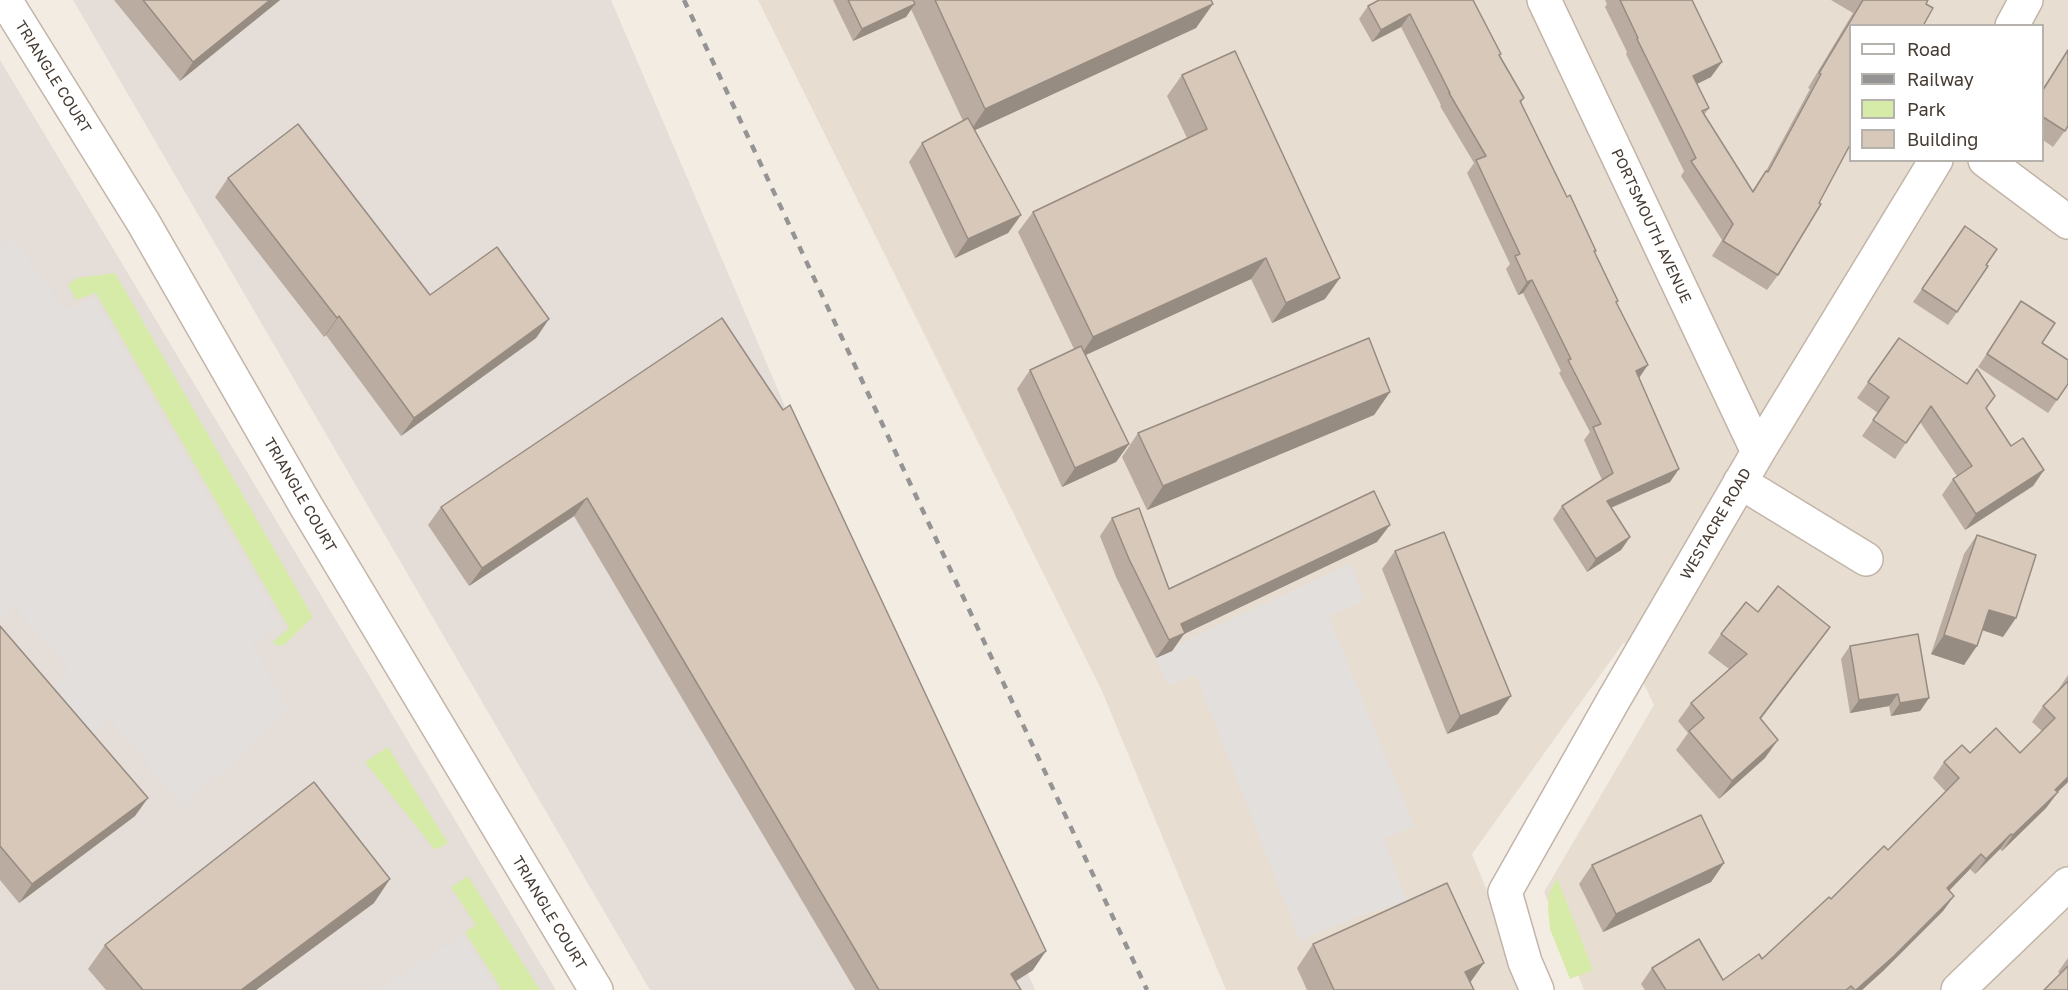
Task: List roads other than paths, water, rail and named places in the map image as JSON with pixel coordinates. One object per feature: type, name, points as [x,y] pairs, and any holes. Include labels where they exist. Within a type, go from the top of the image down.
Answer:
[{"type":"street","name":"TRIANGLE COURT","points":[[5,0],[143,222],[306,506],[596,990]]},
{"type":"street","name":"PORTSMOUTH AVENUE","points":[[1544,0],[1758,452]]},
{"type":"street","points":[[2013,24],[2026,0]]},
{"type":"street","name":"WESTACRE ROAD","points":[[1537,990],[1525,962],[1505,892],[1740,482],[1935,162]]},
{"type":"street","points":[[1988,162],[2068,222]]},
{"type":"street","points":[[1740,482],[1866,559]]},
{"type":"street","points":[[1958,990],[2068,884]]},
{"type":"railway","points":[[684,0],[1147,990]]}]
